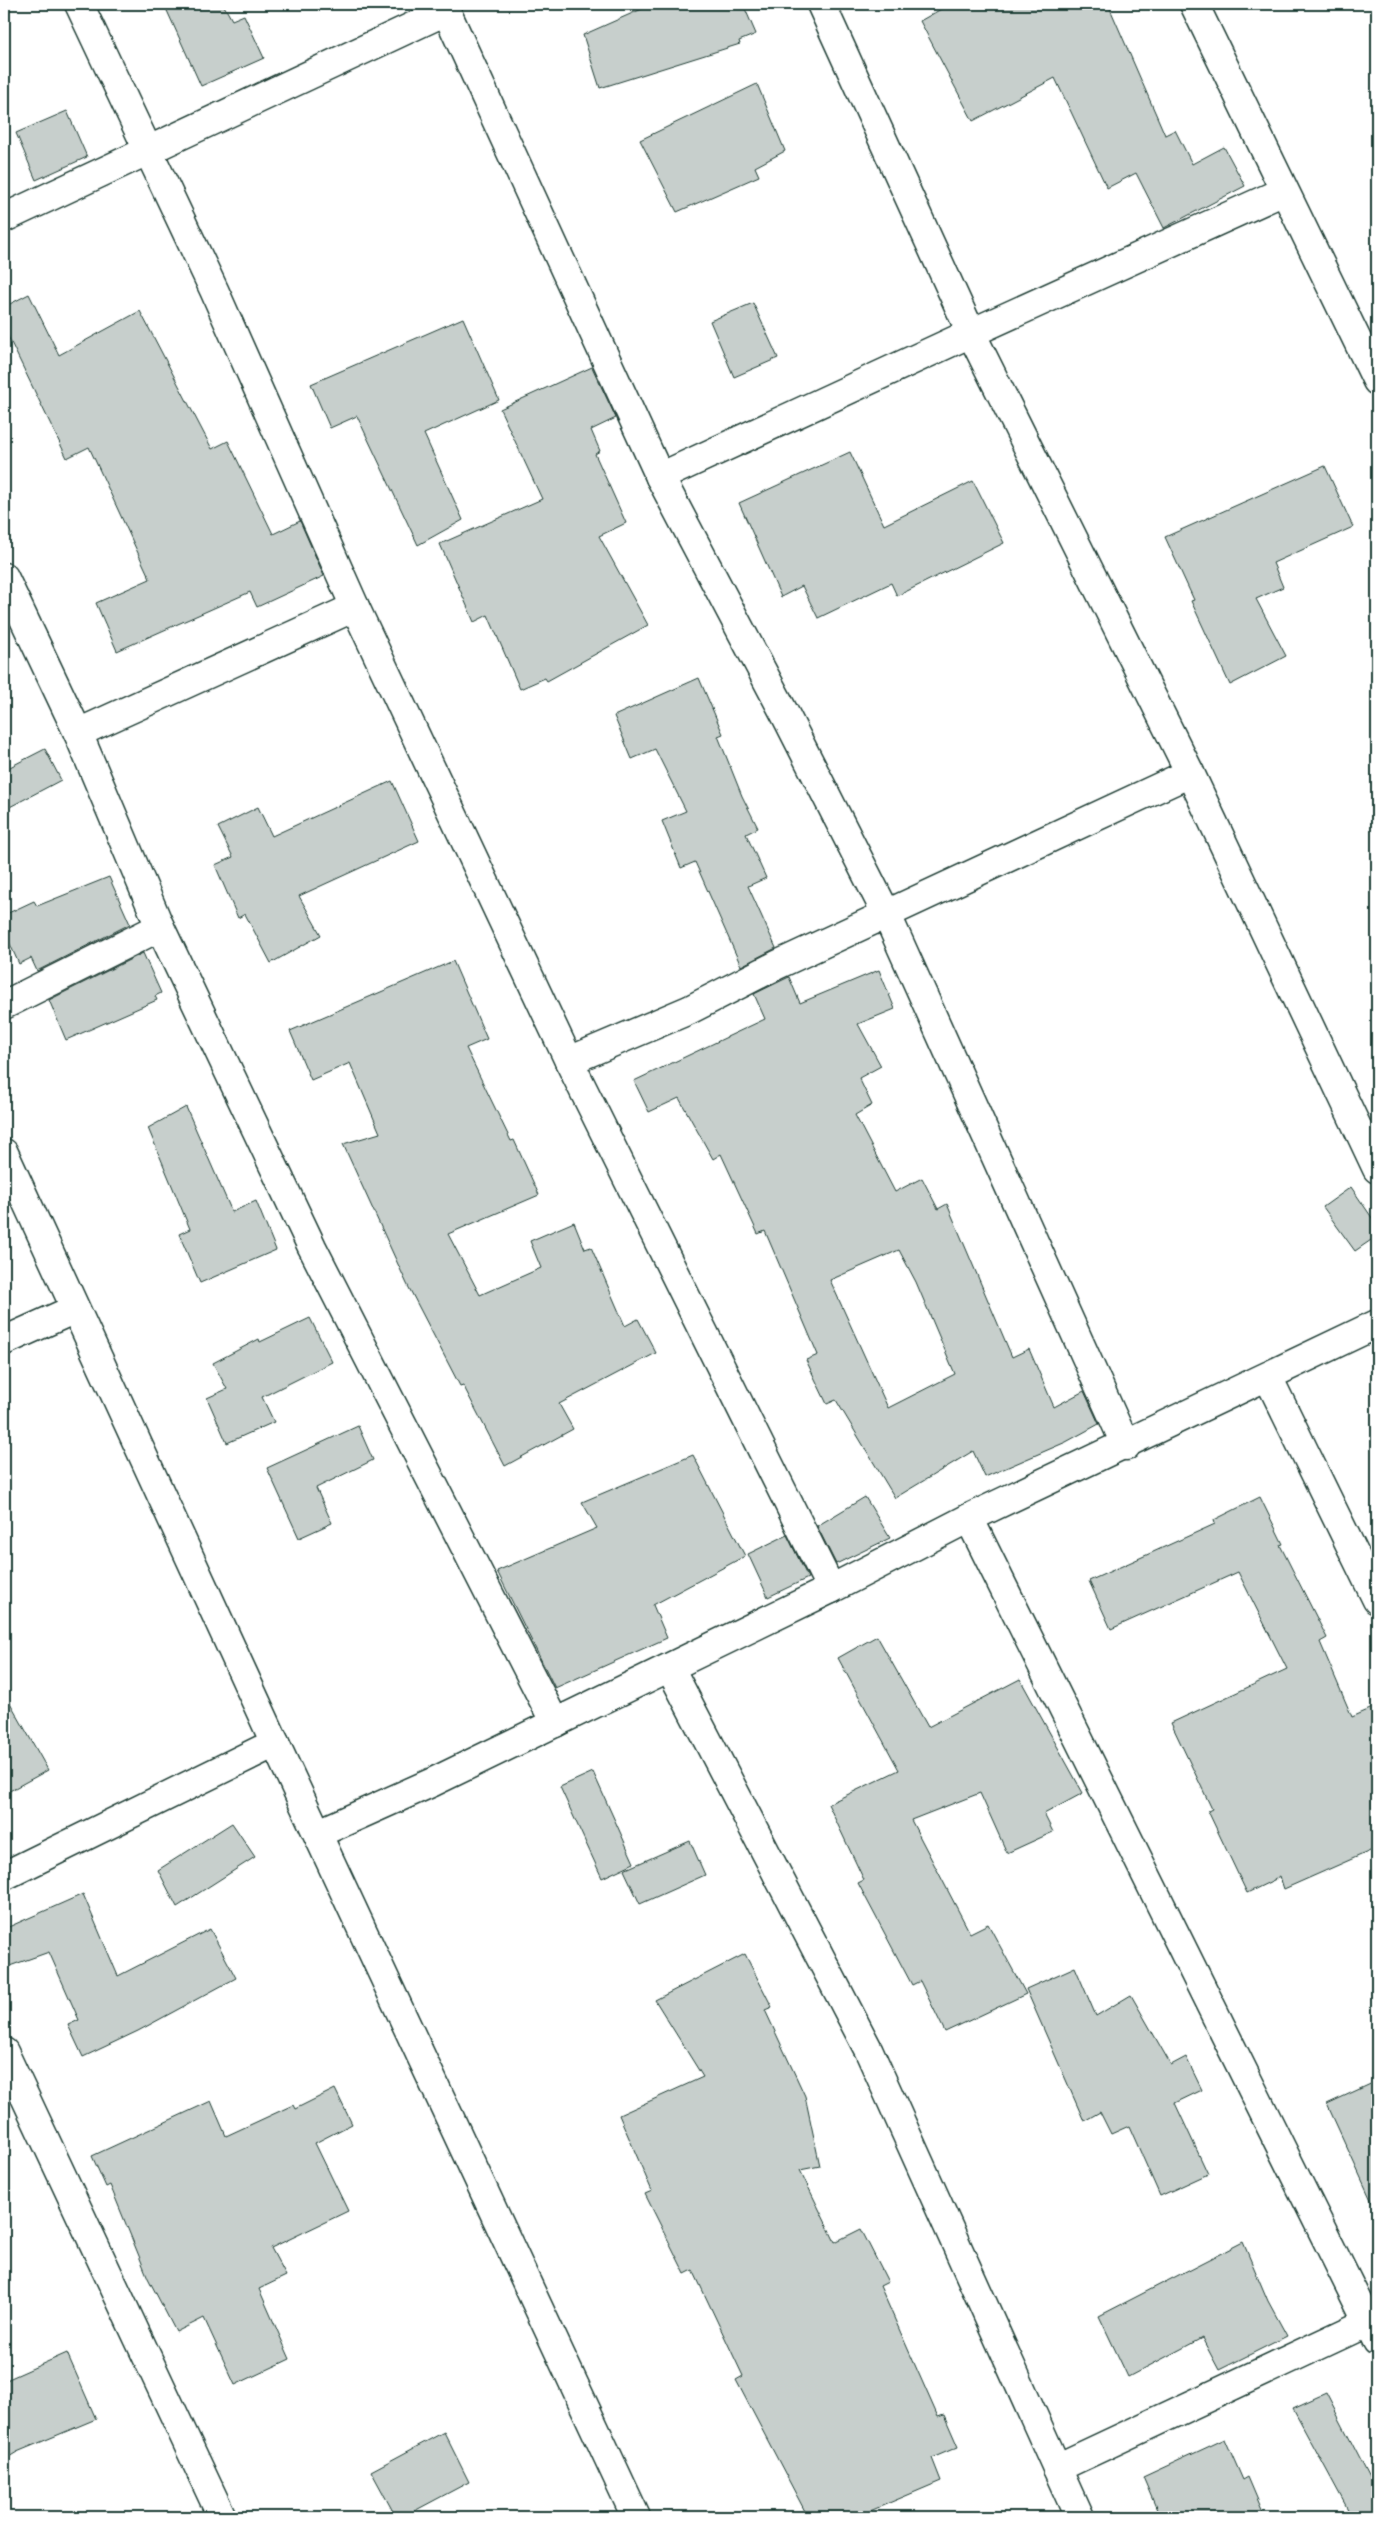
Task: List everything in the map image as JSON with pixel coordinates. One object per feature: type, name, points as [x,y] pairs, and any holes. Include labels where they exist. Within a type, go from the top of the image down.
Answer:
[{"type":"street","points":[[79,4],[214,290],[355,607],[569,1061],[831,1589]]},
{"type":"street","points":[[821,4],[971,333],[1190,773],[1377,1169]]},
{"type":"street","points":[[1194,4],[1377,381]]},
{"type":"street","points":[[4,218],[445,7],[660,477],[792,726],[886,913],[1126,1446]]},
{"type":"street","points":[[660,477],[1284,191]]},
{"type":"street","points":[[4,577],[78,733],[160,927],[312,1247],[555,1723]]},
{"type":"street","points":[[78,733],[355,607]]},
{"type":"street","points":[[569,1061],[689,1010],[886,913],[1190,773]]},
{"type":"street","points":[[4,1005],[160,927]]},
{"type":"street","points":[[4,1153],[274,1743],[318,1833],[636,2517]]},
{"type":"street","points":[[4,1341],[75,1309]]},
{"type":"street","points":[[318,1833],[433,1782],[831,1589],[969,1518],[1126,1446],[1377,1324]]},
{"type":"street","points":[[1268,1377],[1377,1600]]},
{"type":"street","points":[[969,1518],[1374,2327],[1057,2468]]},
{"type":"street","points":[[670,1668],[869,2051],[1079,2517]]},
{"type":"street","points":[[4,1876],[274,1743]]},
{"type":"street","points":[[4,2052],[222,2517]]},
{"type":"building","points":[[164,4],[223,4],[232,20],[244,15],[264,58],[201,86]]},
{"type":"building","points":[[653,4],[743,4],[756,34],[739,41],[740,44],[600,88],[583,35]]},
{"type":"building","points":[[950,4],[1108,4],[1165,135],[1175,130],[1192,164],[1224,147],[1245,186],[1164,228],[1136,173],[1107,188],[1055,78],[973,121],[920,21]]},
{"type":"building","points":[[757,84],[785,151],[755,167],[759,176],[677,212],[640,140]]},
{"type":"building","points":[[67,111],[87,157],[36,180],[16,133]]},
{"type":"building","points":[[29,294],[59,355],[140,311],[212,449],[228,441],[273,534],[300,521],[324,576],[257,607],[250,592],[117,651],[96,603],[150,579],[89,447],[67,458],[4,328],[4,307]]},
{"type":"building","points":[[753,303],[778,358],[734,377],[710,321]]},
{"type":"building","points":[[463,318],[499,400],[424,434],[463,520],[418,545],[357,416],[330,428],[311,384]]},
{"type":"building","points":[[592,367],[616,418],[591,430],[600,451],[595,454],[626,523],[599,536],[648,625],[547,681],[545,678],[520,689],[488,615],[474,622],[440,544],[542,499],[500,409]]},
{"type":"building","points":[[850,452],[884,525],[973,481],[1004,543],[897,596],[891,583],[818,618],[802,586],[781,597],[739,503]]},
{"type":"building","points":[[1325,466],[1353,527],[1273,563],[1283,587],[1256,599],[1286,656],[1230,685],[1191,601],[1194,600],[1165,537]]},
{"type":"building","points":[[699,678],[723,734],[718,736],[742,796],[758,828],[746,834],[766,878],[748,886],[776,948],[741,966],[695,862],[681,868],[662,821],[686,811],[655,749],[632,759],[614,716]]},
{"type":"building","points":[[45,749],[61,780],[4,810],[4,770]]},
{"type":"building","points":[[392,781],[419,841],[299,896],[321,935],[271,963],[245,914],[238,918],[215,865],[233,857],[218,827],[258,807],[272,836]]},
{"type":"building","points":[[109,877],[130,924],[37,971],[31,958],[19,964],[4,931],[4,915],[34,901],[37,906]]},
{"type":"building","points":[[143,953],[161,993],[155,996],[157,1000],[66,1040],[49,1000]]},
{"type":"building","points":[[453,961],[487,1039],[466,1048],[511,1141],[514,1140],[539,1195],[448,1234],[480,1295],[541,1268],[530,1241],[574,1222],[585,1249],[591,1247],[625,1326],[638,1319],[656,1353],[559,1404],[573,1429],[505,1466],[463,1385],[460,1386],[407,1284],[343,1144],[380,1133],[350,1063],[311,1080],[290,1031]]},
{"type":"building","points":[[879,970],[895,1009],[858,1024],[881,1066],[859,1078],[872,1105],[855,1115],[895,1192],[922,1178],[938,1209],[947,1204],[1012,1357],[1029,1349],[1054,1407],[1084,1391],[1099,1424],[1066,1442],[985,1477],[973,1451],[895,1498],[836,1400],[827,1404],[806,1360],[818,1355],[765,1231],[758,1234],[721,1154],[713,1159],[679,1098],[649,1112],[634,1081],[765,1019],[754,994],[789,977],[800,1003]],"holes":[[[899,1250],[916,1282],[955,1374],[888,1408],[830,1280]]]},
{"type":"building","points":[[186,1107],[232,1212],[256,1201],[276,1250],[200,1283],[179,1234],[190,1229],[148,1128]]},
{"type":"building","points":[[1351,1187],[1377,1225],[1377,1236],[1355,1251],[1323,1207]]},
{"type":"building","points":[[310,1318],[332,1362],[262,1397],[274,1422],[227,1443],[207,1398],[227,1389],[213,1363],[259,1339],[260,1342]]},
{"type":"building","points":[[358,1426],[373,1460],[316,1488],[332,1523],[299,1538],[267,1468]]},
{"type":"building","points":[[693,1455],[745,1556],[653,1605],[667,1638],[555,1688],[497,1571],[597,1528],[582,1502]]},
{"type":"building","points":[[865,1497],[890,1538],[836,1564],[817,1526]]},
{"type":"building","points":[[1260,1497],[1283,1544],[1280,1545],[1327,1638],[1320,1642],[1352,1717],[1377,1706],[1377,1848],[1284,1889],[1280,1877],[1247,1893],[1208,1811],[1212,1809],[1171,1723],[1287,1669],[1238,1572],[1111,1629],[1089,1581],[1215,1524],[1214,1520]]},
{"type":"building","points":[[787,1535],[808,1578],[768,1597],[748,1554]]},
{"type":"building","points":[[877,1636],[928,1727],[1020,1679],[1083,1793],[1044,1814],[1053,1832],[1007,1853],[980,1793],[911,1820],[970,1933],[988,1924],[1026,1994],[945,2032],[920,1981],[912,1985],[858,1883],[864,1880],[828,1804],[899,1770],[838,1658]]},
{"type":"building","points":[[4,1692],[48,1770],[4,1794]]},
{"type":"building","points":[[593,1772],[634,1863],[602,1878],[560,1787]]},
{"type":"building","points":[[232,1823],[255,1857],[177,1907],[158,1870]]},
{"type":"building","points":[[690,1841],[705,1875],[640,1904],[624,1870]]},
{"type":"building","points":[[83,1894],[118,1976],[210,1929],[236,1978],[138,2031],[83,2057],[68,2025],[79,2020],[49,1952],[4,1968],[4,1929]]},
{"type":"building","points":[[745,1954],[772,2007],[765,2010],[805,2096],[820,2166],[800,2170],[835,2242],[861,2229],[888,2282],[880,2286],[938,2417],[944,2415],[958,2447],[932,2458],[941,2481],[856,2517],[808,2517],[736,2380],[743,2376],[693,2270],[685,2274],[645,2194],[652,2191],[619,2115],[703,2077],[655,2000]]},
{"type":"building","points":[[1075,1967],[1096,2016],[1131,1995],[1171,2065],[1186,2057],[1202,2090],[1175,2103],[1208,2174],[1160,2196],[1129,2126],[1111,2134],[1100,2112],[1084,2121],[1026,1989]]},
{"type":"building","points":[[1377,2081],[1377,2213],[1327,2104]]},
{"type":"building","points":[[335,2089],[352,2124],[315,2143],[348,2211],[271,2248],[286,2276],[259,2289],[290,2359],[235,2385],[204,2318],[176,2332],[148,2278],[110,2185],[106,2187],[92,2156],[211,2101],[226,2136],[293,2105],[295,2109]]},
{"type":"building","points":[[1243,2242],[1268,2301],[1287,2336],[1219,2370],[1202,2338],[1128,2377],[1099,2316]]},
{"type":"building","points":[[67,2353],[96,2419],[17,2452],[4,2460],[4,2381]]},
{"type":"building","points":[[1326,2393],[1377,2492],[1377,2517],[1352,2517],[1293,2408]]},
{"type":"building","points":[[444,2432],[469,2482],[403,2517],[396,2517],[371,2471]]},
{"type":"building","points":[[1225,2439],[1243,2480],[1248,2477],[1265,2517],[1160,2517],[1143,2477]]}]
